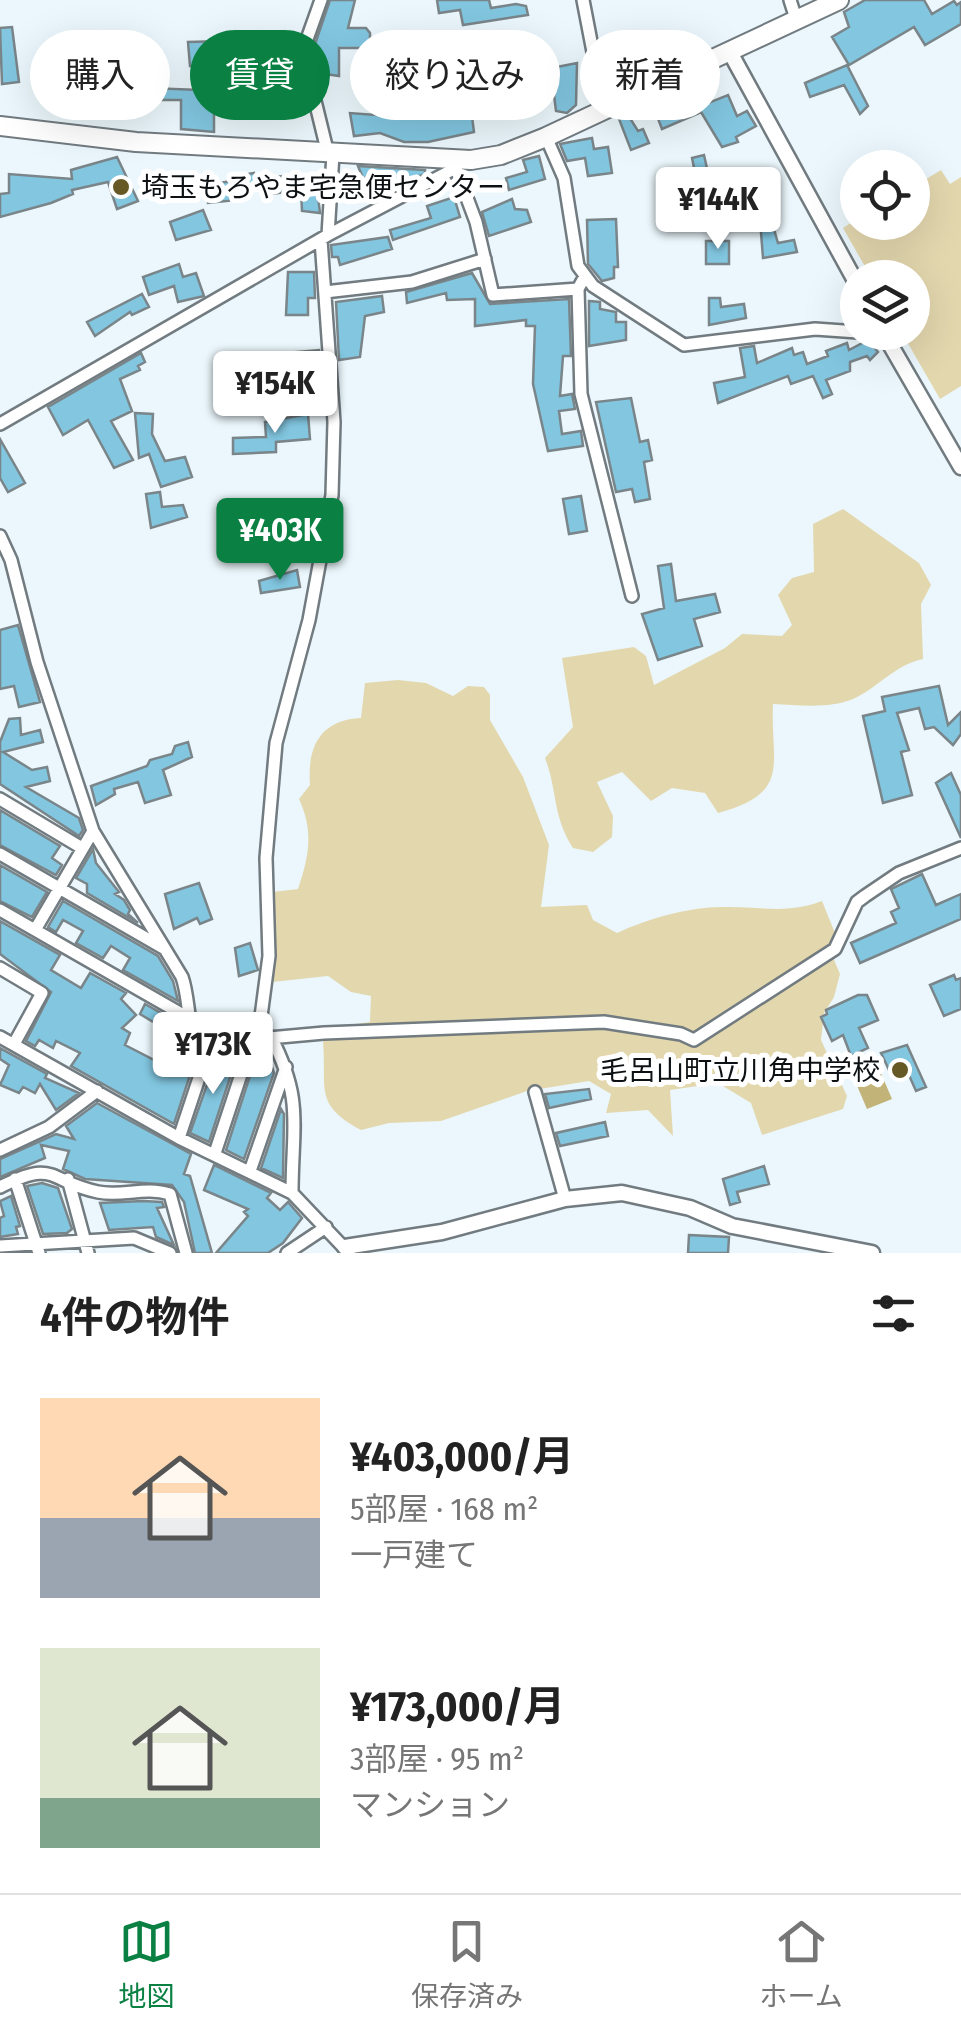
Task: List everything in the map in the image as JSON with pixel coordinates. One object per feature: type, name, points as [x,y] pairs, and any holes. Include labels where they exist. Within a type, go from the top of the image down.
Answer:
[{"type":"main road","points":[[720,59],[839,0]]},
{"type":"main road","points":[[0,126],[136,142],[458,163],[502,155],[580,120]]},
{"type":"street","points":[[214,1153],[260,1039],[269,956],[266,858],[276,743],[313,601],[332,495],[334,422],[324,237],[330,154],[306,64],[306,42],[321,0]]},
{"type":"street","points":[[583,0],[589,30]]},
{"type":"street","points":[[790,0],[796,22]]},
{"type":"street","points":[[731,54],[844,260]]},
{"type":"street","points":[[546,136],[564,178],[578,266],[593,286],[684,344],[815,329],[840,331]]},
{"type":"street","points":[[0,424],[458,163],[493,295],[578,289]]},
{"type":"street","points":[[325,292],[412,282],[485,259]]},
{"type":"street","points":[[586,276],[578,289],[581,394],[632,596]]},
{"type":"street","points":[[893,350],[961,467]]},
{"type":"street","points":[[0,536],[11,560],[36,662],[93,830],[169,951],[190,999],[194,1043],[200,1052],[260,1039],[604,1022],[681,1034],[694,1040],[835,949],[857,902],[865,896],[899,873],[961,848]]},
{"type":"street","points":[[0,799],[82,848]]},
{"type":"street","points":[[35,930],[93,830]]},
{"type":"street","points":[[0,854],[169,951]]},
{"type":"street","points":[[0,910],[192,1020]]},
{"type":"street","points":[[0,968],[42,993],[14,1044]]},
{"type":"street","points":[[0,1037],[179,1138],[292,1193],[347,1250],[442,1232],[599,1193],[651,1197],[732,1226],[872,1253]]},
{"type":"street","points":[[260,1039],[286,1067],[294,1088],[292,1193]]},
{"type":"street","points":[[179,1138],[208,1051]]},
{"type":"street","points":[[250,1171],[286,1067]]},
{"type":"street","points":[[4,1144],[80,1108],[97,1091]]},
{"type":"street","points":[[535,1092],[565,1199]]},
{"type":"street","points":[[0,1187],[36,1172],[68,1179],[100,1193],[151,1188],[170,1194],[186,1253]]},
{"type":"street","points":[[68,1179],[86,1247]]},
{"type":"street","points":[[15,1180],[37,1248]]},
{"type":"street","points":[[287,1253],[326,1227]]},
{"type":"street","points":[[0,1246],[86,1247],[134,1238],[170,1253]]},
{"type":"shaded area","points":[[941,170],[950,184],[961,177],[961,386],[940,399],[912,350],[930,350],[930,260],[861,260],[850,240],[930,240],[930,177]]},
{"type":"shaded area","points":[[843,509],[919,563],[931,585],[921,604],[923,659],[903,666],[844,702],[813,706],[773,704],[772,773],[758,796],[742,805],[718,813],[705,793],[672,788],[651,801],[622,772],[597,782],[613,816],[612,837],[593,852],[573,848],[558,814],[545,758],[573,727],[562,658],[634,647],[646,656],[654,685],[725,648],[742,634],[782,636],[792,625],[778,595],[792,578],[814,572],[813,524]]},
{"type":"shaded area","points":[[365,683],[426,683],[453,696],[468,686],[484,687],[490,695],[490,720],[523,777],[549,845],[541,907],[587,905],[593,920],[617,933],[696,909],[784,909],[822,901],[835,933],[832,955],[840,974],[834,997],[824,1013],[821,1040],[847,1096],[843,1109],[762,1135],[751,1103],[718,1083],[670,1090],[673,1136],[648,1110],[606,1113],[611,1094],[589,1081],[527,1091],[441,1121],[389,1123],[361,1130],[335,1112],[324,1084],[323,1042],[343,1026],[370,1022],[371,996],[351,992],[328,976],[272,982],[276,956],[273,892],[298,889],[302,877],[308,833],[299,799],[310,785],[311,759],[319,738],[335,724],[361,718]]},
{"type":"shaded area","points":[[874,1057],[892,1099],[867,1109],[849,1067]]},
{"type":"building","points":[[330,0],[355,0],[348,28],[368,30],[350,30],[350,48],[339,48],[339,76],[330,75],[330,30],[320,30]]},
{"type":"building","points":[[437,0],[489,0],[491,8],[516,4],[526,6],[528,15],[463,25],[460,10],[439,13]]},
{"type":"building","points":[[865,0],[924,0],[932,14],[954,1],[957,5],[961,2],[961,24],[925,45],[914,27],[849,65],[832,37],[849,27],[844,12]]},
{"type":"building","points":[[12,27],[19,82],[2,84],[0,28]]},
{"type":"building","points":[[577,63],[576,105],[567,113],[560,112],[560,66]]},
{"type":"building","points":[[847,65],[868,106],[860,114],[844,85],[810,97],[805,83]]},
{"type":"building","points":[[170,89],[190,90],[190,120],[214,120],[214,132],[181,129],[181,100],[170,100]]},
{"type":"building","points":[[728,95],[737,116],[747,111],[756,126],[736,137],[738,142],[722,147],[706,120],[720,120],[720,98]]},
{"type":"building","points":[[351,120],[472,120],[474,132],[428,142],[404,142],[380,133],[354,136]]},
{"type":"building","points":[[619,120],[631,120],[638,131],[643,129],[649,143],[631,150]]},
{"type":"building","points":[[659,120],[683,120],[662,129]]},
{"type":"building","points":[[592,138],[594,149],[608,147],[612,173],[588,176],[585,158],[567,161],[560,144]]},
{"type":"building","points":[[704,155],[712,191],[723,188],[726,198],[757,199],[761,218],[725,221],[723,202],[667,208],[666,197],[698,187],[692,158]]},
{"type":"building","points":[[539,156],[545,179],[509,190],[506,178],[527,172],[523,160]]},
{"type":"building","points":[[117,157],[138,201],[117,209],[108,182],[72,190],[73,194],[51,203],[0,217],[0,194],[9,193],[9,174],[72,179],[71,170]]},
{"type":"building","points":[[358,166],[425,170],[425,174],[402,183],[371,182],[371,178],[363,178]]},
{"type":"building","points":[[254,173],[258,186],[235,190],[237,200],[208,203],[206,185]]},
{"type":"building","points":[[299,173],[303,189],[317,188],[320,213],[302,211],[301,190],[263,195],[261,180]]},
{"type":"building","points":[[454,197],[460,217],[393,240],[390,230],[431,218],[427,206]]},
{"type":"building","points":[[512,199],[515,209],[527,210],[531,222],[489,236],[482,212]]},
{"type":"building","points":[[203,210],[211,230],[176,240],[170,222]]},
{"type":"building","points":[[616,219],[618,267],[614,267],[614,278],[602,281],[588,264],[587,220]]},
{"type":"building","points":[[771,219],[778,243],[794,240],[797,252],[763,258],[760,220]]},
{"type":"building","points":[[388,237],[392,249],[340,265],[338,257],[332,257],[331,245]]},
{"type":"building","points":[[706,241],[729,241],[729,264],[706,264]]},
{"type":"building","points":[[179,264],[183,277],[196,273],[204,296],[178,302],[174,286],[149,295],[143,277]]},
{"type":"building","points":[[288,272],[314,272],[315,298],[308,298],[308,315],[286,315]]},
{"type":"building","points":[[472,273],[490,304],[569,299],[571,356],[563,356],[560,396],[572,394],[575,409],[559,411],[562,434],[581,431],[583,446],[548,451],[533,384],[535,326],[526,326],[526,320],[475,326],[475,299],[447,300],[446,293],[407,303],[406,292]]},
{"type":"building","points":[[142,294],[149,307],[132,315],[130,312],[95,336],[87,322]]},
{"type":"building","points":[[382,296],[384,312],[365,316],[360,357],[339,360],[336,302]]},
{"type":"building","points":[[709,298],[720,298],[721,307],[744,304],[746,318],[709,325]]},
{"type":"building","points":[[589,301],[600,302],[600,309],[616,312],[616,322],[626,322],[626,340],[589,346]]},
{"type":"building","points":[[754,346],[757,363],[792,348],[794,355],[803,352],[807,364],[828,356],[826,351],[840,346],[840,350],[878,352],[870,360],[867,356],[850,362],[850,371],[826,380],[832,394],[823,398],[813,376],[791,384],[788,376],[718,403],[714,383],[745,377],[740,348]]},
{"type":"building","points":[[319,350],[322,388],[317,395],[297,397],[297,392],[290,392],[287,353]]},
{"type":"building","points":[[141,353],[145,362],[138,366],[140,370],[120,379],[132,411],[111,421],[133,460],[114,468],[88,420],[63,435],[48,407]]},
{"type":"building","points":[[631,398],[640,442],[648,440],[652,460],[644,462],[650,499],[635,502],[632,489],[616,492],[596,402]]},
{"type":"building","points":[[135,413],[153,414],[152,434],[165,461],[185,457],[192,477],[161,487],[149,454],[139,458]]},
{"type":"building","points":[[308,414],[310,439],[276,442],[276,452],[233,454],[233,438],[266,437],[265,422]]},
{"type":"building","points":[[0,439],[25,483],[8,492],[0,478]]},
{"type":"building","points":[[160,492],[162,507],[183,505],[187,517],[151,528],[146,494]]},
{"type":"building","points":[[581,496],[587,531],[569,534],[563,499]]},
{"type":"building","points":[[671,564],[676,601],[715,594],[720,612],[694,619],[702,646],[658,660],[642,614],[664,608],[658,566]]},
{"type":"building","points":[[297,570],[300,587],[261,593],[259,581]]},
{"type":"building","points":[[18,625],[40,702],[19,707],[14,686],[0,689],[0,630]]},
{"type":"building","points":[[939,686],[948,725],[961,712],[961,734],[953,745],[934,727],[925,729],[919,708],[897,713],[909,750],[901,752],[912,795],[883,803],[863,716],[885,711],[882,697]]},
{"type":"building","points":[[20,718],[21,735],[40,730],[43,742],[3,752],[32,770],[47,767],[50,781],[26,787],[79,818],[83,830],[79,836],[0,784],[0,742],[9,719]]},
{"type":"building","points":[[188,742],[192,757],[163,770],[171,795],[145,803],[138,782],[114,789],[115,794],[96,805],[91,786],[147,766],[150,760],[172,754],[175,746]]},
{"type":"building","points":[[951,773],[961,795],[961,838],[936,783]]},
{"type":"building","points":[[0,810],[60,846],[52,858],[62,865],[56,875],[0,845]]},
{"type":"building","points":[[93,849],[96,863],[119,892],[115,894],[124,900],[130,910],[128,914],[138,923],[87,893],[87,884],[76,878]]},
{"type":"building","points":[[0,865],[47,892],[32,917],[0,901]]},
{"type":"building","points":[[922,874],[936,905],[961,894],[961,919],[860,963],[851,943],[896,923],[891,912],[899,908],[891,889]]},
{"type":"building","points":[[199,883],[212,919],[200,924],[197,918],[174,929],[165,894]]},
{"type":"building","points":[[63,901],[158,956],[173,981],[178,1001],[123,970],[130,958],[111,946],[103,958],[76,943],[83,931],[63,920],[56,932],[48,927]]},
{"type":"building","points":[[0,921],[60,955],[51,970],[81,988],[90,973],[126,993],[121,999],[136,1015],[122,1028],[130,1033],[125,1045],[162,1064],[165,1059],[192,1069],[174,1124],[71,1066],[80,1053],[56,1041],[53,1048],[39,1040],[35,1046],[26,1041],[51,992],[0,954]]},
{"type":"building","points":[[250,943],[258,970],[239,976],[235,948]]},
{"type":"building","points":[[954,975],[956,980],[961,978],[961,1009],[944,1016],[930,985]]},
{"type":"building","points":[[858,995],[867,995],[878,1020],[859,1028],[868,1048],[851,1056],[843,1035],[832,1041],[821,1017],[827,1014],[826,1010]]},
{"type":"building","points":[[145,1004],[177,1022],[187,1055],[155,1034],[158,1025],[140,1014]]},
{"type":"building","points":[[907,1045],[926,1087],[916,1091],[904,1064],[889,1070],[881,1053]]},
{"type":"building","points":[[0,1048],[47,1074],[45,1078],[79,1093],[56,1110],[40,1084],[35,1093],[23,1087],[19,1093],[0,1085],[9,1065],[0,1059]]},
{"type":"building","points":[[259,1048],[266,1048],[274,1073],[244,1159],[226,1150]]},
{"type":"building","points":[[238,1053],[209,1142],[190,1133],[210,1076],[215,1074],[211,1071],[216,1058]]},
{"type":"building","points":[[589,1089],[591,1099],[549,1108],[545,1094]]},
{"type":"building","points":[[97,1103],[191,1154],[184,1174],[190,1176],[212,1253],[195,1253],[184,1202],[172,1185],[85,1179],[63,1169],[69,1151],[41,1145],[45,1158],[0,1177],[0,1159],[56,1134],[74,1139],[66,1126]]},
{"type":"building","points":[[281,1109],[284,1114],[283,1178],[261,1168]]},
{"type":"building","points":[[605,1122],[608,1136],[560,1146],[556,1133]]},
{"type":"building","points":[[214,1165],[271,1193],[267,1198],[280,1210],[288,1202],[302,1218],[283,1243],[268,1253],[216,1253],[248,1216],[244,1212],[248,1209],[204,1190]]},
{"type":"building","points":[[764,1166],[769,1184],[737,1192],[740,1202],[730,1205],[723,1179]]},
{"type":"building","points":[[42,1183],[58,1188],[72,1229],[67,1233],[43,1234],[27,1186]]},
{"type":"building","points":[[11,1196],[20,1226],[16,1227],[18,1234],[0,1237],[0,1218],[4,1216],[0,1201]]},
{"type":"building","points":[[162,1202],[164,1207],[157,1208],[174,1245],[156,1237],[153,1227],[109,1230],[100,1203]]},
{"type":"building","points":[[689,1235],[729,1237],[728,1253],[688,1253]]},
{"type":"place","name":"埼玉もろやま宅急便センター","points":[[121,187]]},
{"type":"place","name":"毛呂山町立川角中学校","points":[[900,1070]]}]
